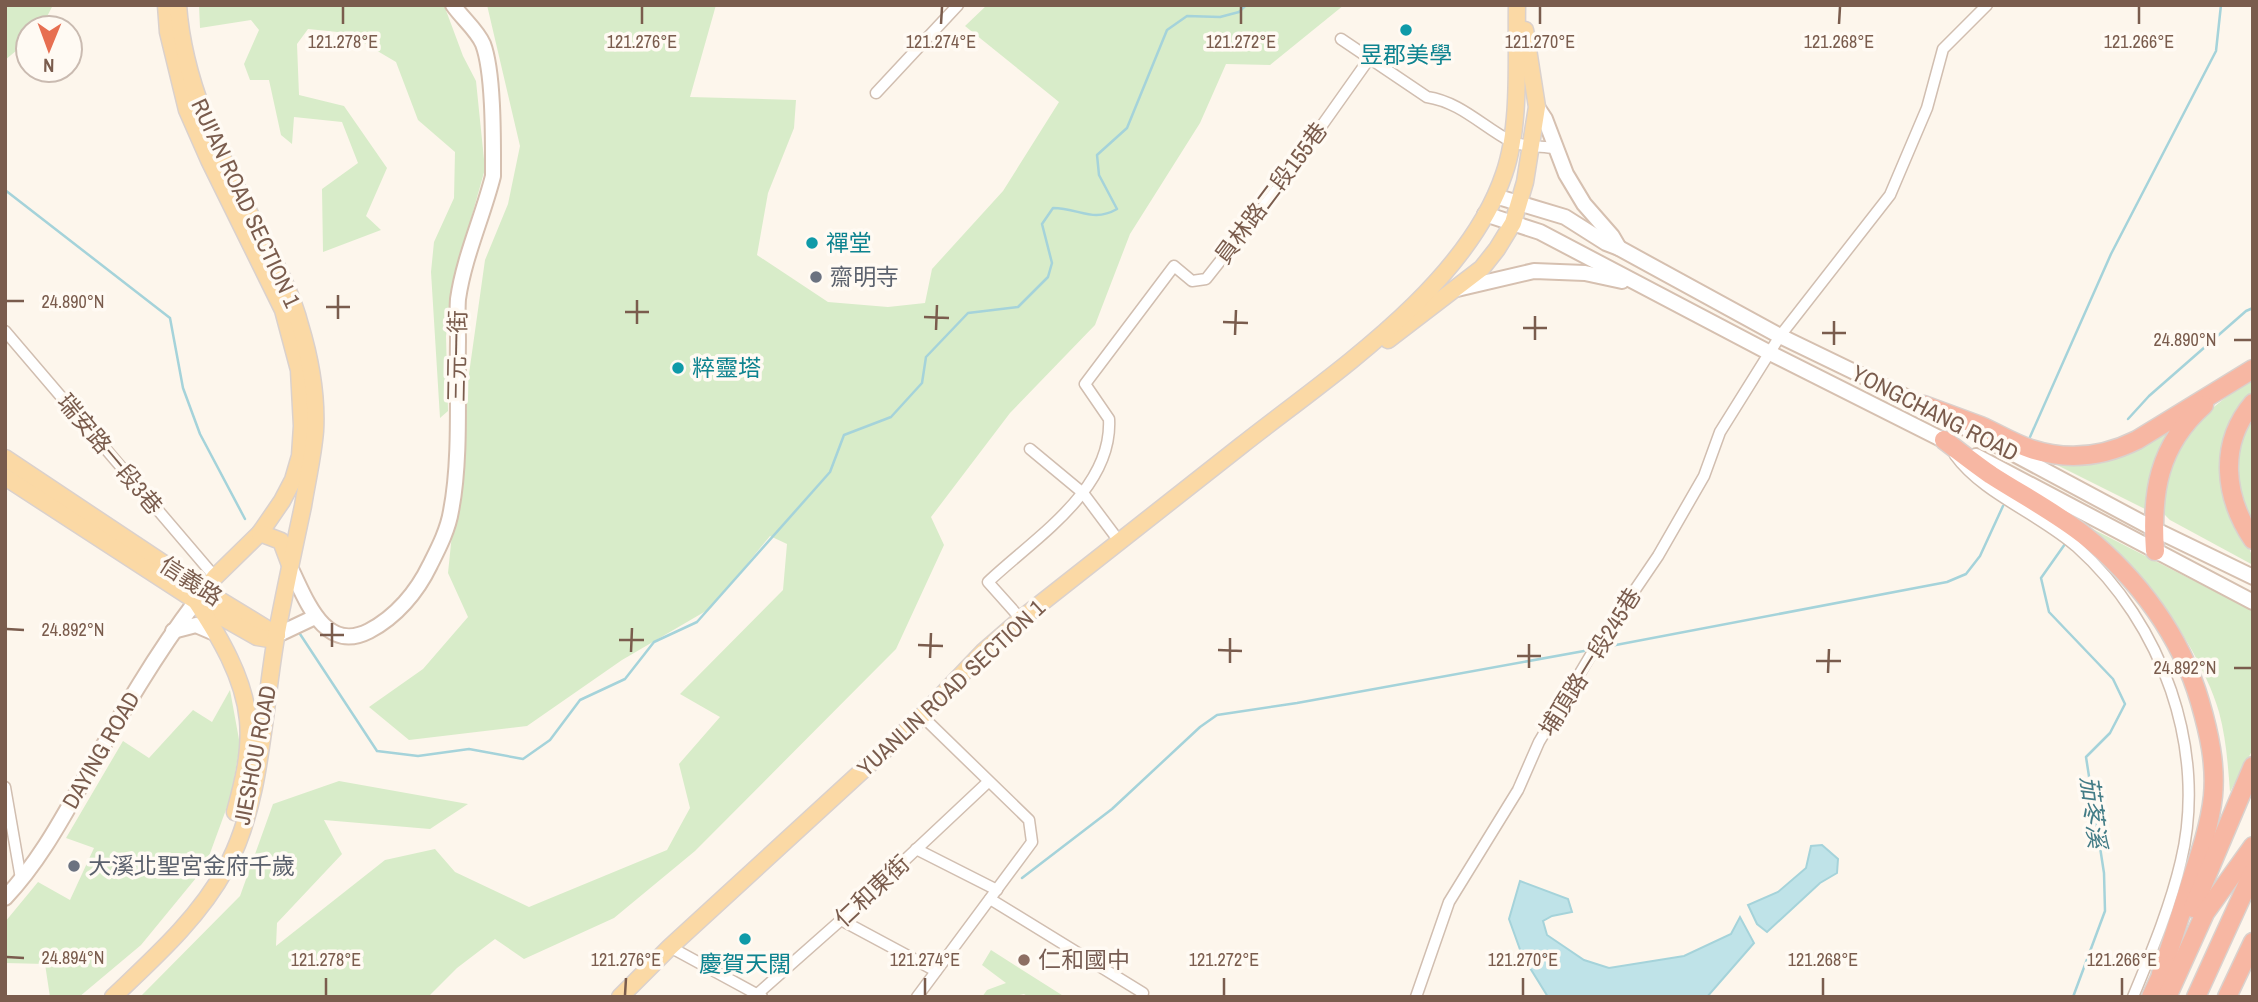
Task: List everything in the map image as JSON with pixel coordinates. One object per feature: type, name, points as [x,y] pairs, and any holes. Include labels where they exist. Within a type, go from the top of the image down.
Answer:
[{"type":"highway","points":[[1924,405],[2030,449],[2051,454],[2089,456],[2119,449],[2137,440],[2253,369]]},
{"type":"highway","points":[[2155,551],[2153,509],[2162,465],[2174,442],[2197,412],[2235,379]]},
{"type":"highway","points":[[2253,403],[2235,432],[2229,448],[2228,469],[2235,506],[2253,540]]},
{"type":"highway","points":[[1944,440],[2084,535],[2119,565],[2145,596],[2183,654],[2206,723],[2212,756],[2213,795],[2203,842],[2161,974]]},
{"type":"highway","points":[[2151,997],[2189,918],[2253,766]]},
{"type":"highway","points":[[2167,997],[2205,913],[2253,846]]},
{"type":"highway","points":[[2196,997],[2253,872]]},
{"type":"highway","points":[[2227,997],[2253,942]]},
{"type":"main road","name":"RUI'AN ROAD SECTION 1","points":[[166,5],[168,32],[187,110],[283,310],[299,370],[302,426],[300,456],[293,480],[282,502],[260,533],[215,577],[200,596]]},
{"type":"main road","name":"RUI'AN ROAD SECTION 1","points":[[178,5],[190,79],[203,115],[288,290],[300,324],[312,381],[315,431],[277,635]]},
{"type":"main road","name":"三元一街","points":[[315,617],[329,630],[340,635],[352,636],[376,627],[405,603],[421,583],[439,548],[451,513],[455,474],[458,298],[491,183],[493,154],[488,63],[482,42],[453,5]]},
{"type":"main road","name":"YUANLIN ROAD SECTION 1","points":[[1366,348],[1389,339],[1482,268],[1513,223],[1532,145],[1537,107],[1519,5]]},
{"type":"main road","name":"YUANLIN ROAD SECTION 1","points":[[620,997],[670,947],[922,716],[983,652],[1119,541],[1366,348],[1451,266],[1495,196],[1513,142],[1519,5]]},
{"type":"main road","points":[[1537,107],[1545,119],[1566,174],[1584,204],[1619,247]]},
{"type":"main road","name":"YONGCHANG ROAD","points":[[1495,196],[1566,217],[1606,243],[1619,247],[1780,336],[1924,405],[2154,529],[2253,577]]},
{"type":"main road","name":"YONGCHANG ROAD","points":[[1485,214],[1540,232],[2253,602]]},
{"type":"main road","points":[[1455,290],[1534,271],[1561,270],[1639,284]]},
{"type":"main road","points":[[5,458],[104,532]]},
{"type":"main road","points":[[5,477],[104,532]]},
{"type":"main road","name":"信義路","points":[[104,532],[257,637],[269,639],[277,635]]},
{"type":"main road","points":[[260,533],[281,541],[290,567],[315,617],[277,635]]},
{"type":"main road","name":"DAYING ROAD","points":[[5,898],[41,856],[127,705],[173,631],[200,596]]},
{"type":"main road","name":"JIESHOU ROAD","points":[[99,997],[179,918],[210,878],[228,841],[248,754],[248,719],[239,685],[200,596]]},
{"type":"main road","points":[[173,631],[196,625],[217,634]]},
{"type":"main road","name":"JIESHOU ROAD","points":[[113,997],[186,925],[227,867],[237,844],[255,781],[277,635]]},
{"type":"street","points":[[876,93],[958,5]]},
{"type":"street","name":"埔頂路一段245巷","points":[[1416,997],[1449,902],[1518,790],[1539,742],[1592,653],[1664,545],[1704,476],[1720,432],[1769,353],[1890,195],[1927,108],[1943,49],[1987,5]]},
{"type":"street","points":[[1341,39],[1427,97],[1443,99],[1466,111],[1513,142],[1554,148]]},
{"type":"street","name":"員林路二段155巷","points":[[1083,493],[1105,448],[1109,419],[1085,384],[1174,267],[1192,281],[1206,279],[1274,193],[1369,59]]},
{"type":"street","name":"瑞安路一段3巷","points":[[5,331],[215,577]]},
{"type":"street","points":[[1944,440],[1965,470],[2077,547],[2101,572],[2124,599],[2148,637],[2166,676],[2179,718],[2186,758],[2186,825],[2181,861],[2164,916],[2133,997]]},
{"type":"street","points":[[1030,449],[1083,493],[1119,541]]},
{"type":"street","points":[[1021,619],[988,582],[1063,517],[1083,493]]},
{"type":"street","points":[[918,997],[1032,842],[1029,820],[922,716]]},
{"type":"street","name":"仁和東街","points":[[757,996],[988,782]]},
{"type":"street","points":[[5,787],[21,879]]},
{"type":"street","points":[[916,849],[994,894],[1143,993]]},
{"type":"street","points":[[841,920],[936,971]]},
{"type":"street","points":[[670,947],[757,996]]},
{"type":"green space","points":[[5,5],[53,5],[48,14],[14,14],[14,53],[5,60]]},
{"type":"green space","points":[[199,5],[444,5],[463,56],[476,81],[485,169],[456,272],[446,336],[448,411],[440,418],[431,272],[434,242],[454,198],[455,152],[418,120],[396,62],[347,33],[308,29],[297,44],[299,95],[344,106],[387,168],[366,216],[381,230],[323,252],[322,189],[358,163],[342,122],[294,117],[292,144],[281,135],[269,80],[250,80],[244,64],[259,30],[251,20],[200,28]]},
{"type":"green space","points":[[487,5],[716,5],[690,97],[796,100],[794,128],[768,193],[757,255],[828,302],[888,307],[925,303],[932,269],[1003,191],[1059,102],[965,26],[987,5],[1344,5],[1270,65],[1226,64],[1200,123],[1130,234],[1095,325],[1010,413],[931,517],[944,545],[896,649],[695,851],[614,918],[524,959],[495,939],[457,968],[428,997],[140,997],[240,896],[273,804],[339,781],[468,804],[430,829],[324,820],[342,854],[277,923],[276,946],[385,860],[435,849],[455,872],[529,907],[667,850],[690,808],[679,764],[720,717],[680,694],[783,590],[787,544],[770,536],[711,608],[622,660],[527,726],[409,740],[369,707],[423,669],[468,617],[448,573],[467,388],[485,260],[508,204],[520,146]]},
{"type":"green space","points":[[2253,380],[2253,392],[2240,404],[2225,435],[2221,471],[2227,506],[2236,528],[2249,547],[2253,565],[2170,520],[2163,513],[2163,493],[2171,464],[2188,434],[2224,399]]},
{"type":"green space","points":[[2253,414],[2253,524],[2243,497],[2238,455],[2245,427]]},
{"type":"green space","points":[[2165,430],[2169,434],[2149,482],[2145,509],[2041,457]]},
{"type":"green space","points":[[2081,523],[2253,611],[2253,749],[2230,792],[2219,712],[2197,660],[2176,623],[2152,591]]},
{"type":"green space","points":[[230,690],[240,745],[231,796],[205,867],[141,945],[79,997],[50,997],[45,964],[5,963],[5,922],[38,882],[70,900],[94,848],[66,838],[123,741],[149,758],[193,710],[212,722]]},
{"type":"green space","points":[[991,950],[1065,997],[1029,997],[1024,994],[982,997],[987,990],[1006,983],[982,965]]},
{"type":"water","points":[[1822,845],[1838,859],[1837,873],[1820,883],[1767,932],[1757,924],[1748,905],[1778,892],[1806,868],[1811,846]]},
{"type":"water","points":[[1520,881],[1568,899],[1572,912],[1552,916],[1543,921],[1547,935],[1584,960],[1609,968],[1684,956],[1731,934],[1740,917],[1754,943],[1707,997],[1548,997],[1522,955],[1509,919]]},
{"type":"waterway","points":[[300,634],[377,751],[418,756],[469,749],[523,759],[550,740],[580,700],[625,679],[654,642],[697,622],[830,472],[844,435],[891,417],[922,383],[926,357],[968,313],[1018,307],[1048,277],[1052,263],[1042,224],[1053,208],[1093,215],[1117,209],[1099,175],[1097,155],[1127,128],[1167,30],[1187,16],[1220,17],[1239,12],[1246,5]]},
{"type":"waterway","points":[[2030,437],[2111,254],[2216,51],[2221,5]]},
{"type":"waterway","points":[[5,190],[170,318],[183,388],[200,434],[245,519]]},
{"type":"waterway","name":"茄苳溪","points":[[2128,419],[2149,396],[2246,311],[2253,308]]},
{"type":"waterway","points":[[1600,648],[1947,582],[1966,574],[1980,556],[2003,506]]},
{"type":"waterway","name":"茄苳溪","points":[[2065,544],[2041,578],[2049,612],[2113,679],[2125,704],[2110,733],[2086,757],[2104,873],[2105,911],[2073,997]]},
{"type":"waterway","points":[[1022,878],[1112,809],[1200,727],[1217,715],[1584,651]]},
{"type":"place","name":"昱郡美學","points":[[1406,30]]},
{"type":"place","name":"禪堂","points":[[812,243]]},
{"type":"place","name":"齋明寺","points":[[816,277]]},
{"type":"place","name":"粹靈塔","points":[[678,368]]},
{"type":"place","name":"大溪北聖宮金府千歲","points":[[74,866]]},
{"type":"place","name":"慶賀天闊","points":[[745,939]]},
{"type":"place","name":"仁和國中","points":[[1024,960]]}]
